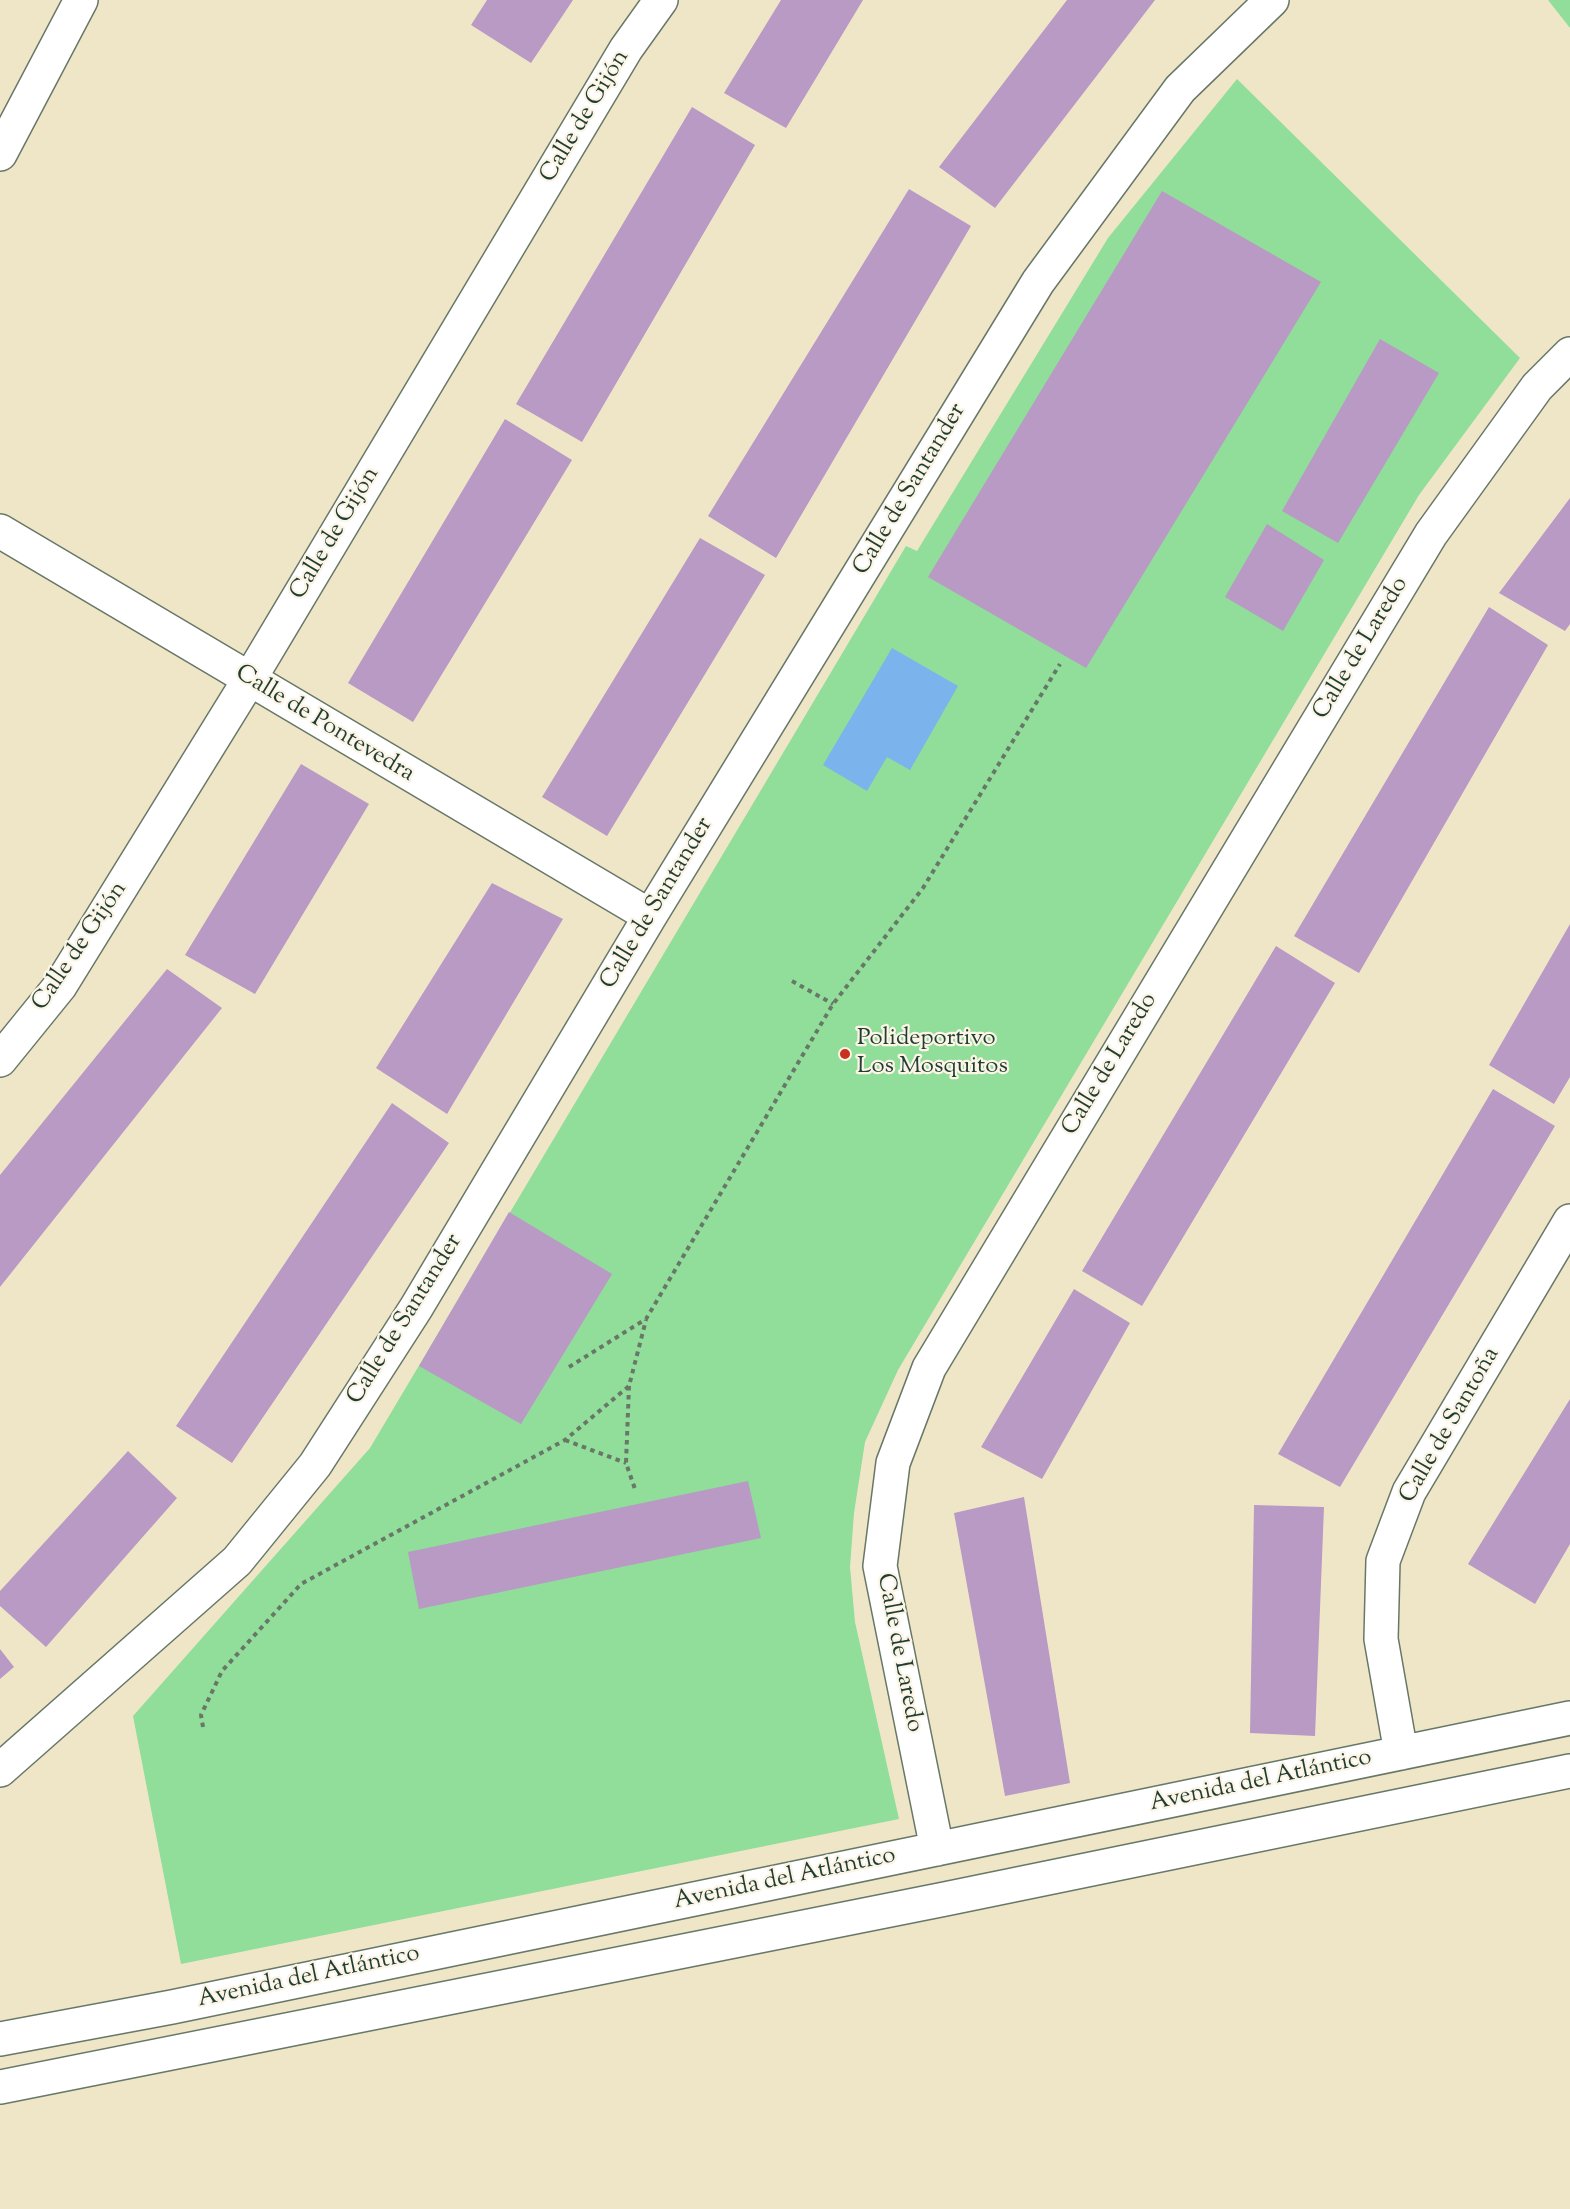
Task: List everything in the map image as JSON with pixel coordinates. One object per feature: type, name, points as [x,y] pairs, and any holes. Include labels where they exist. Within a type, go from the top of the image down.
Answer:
[{"type":"street","points":[[0,154],[81,0]]},
{"type":"street","name":"Calle de Gijón","points":[[0,1060],[60,986],[249,680],[626,49],[661,0]]},
{"type":"street","name":"Calle de Santander","points":[[0,1770],[237,1562],[315,1465],[416,1308],[650,916],[1038,282],[1180,89],[1272,0]]},
{"type":"street","name":"Calle de Laredo","points":[[937,1849],[880,1566],[893,1463],[929,1368],[1431,534],[1537,387],[1570,354]]},
{"type":"street","name":"Calle de Pontevedra","points":[[0,531],[650,916]]},
{"type":"street","name":"Calle de Santoña","points":[[1401,1753],[1381,1639],[1383,1561],[1409,1492],[1570,1221]]},
{"type":"street","name":"Avenida del Atlántico","points":[[0,2039],[172,2007],[1570,1718]]},
{"type":"street","name":"Avenida del Atlántico","points":[[0,2087],[934,1901],[1570,1771]]},
{"type":"path","points":[[635,1489],[626,1463],[629,1386],[646,1319],[833,1004],[923,888],[1060,664]]},
{"type":"path","points":[[792,981],[833,1004]]},
{"type":"path","points":[[569,1367],[646,1319]]},
{"type":"path","points":[[203,1727],[201,1715],[222,1671],[301,1584],[565,1440],[629,1386]]},
{"type":"path","points":[[565,1440],[626,1463]]},
{"type":"green space","points":[[1548,0],[1570,0],[1570,28]]},
{"type":"green space","name":"Polideportivo Los Mosquitos","points":[[1237,79],[1520,358],[1419,495],[898,1370],[865,1442],[854,1513],[850,1567],[855,1622],[899,1819],[181,1964],[133,1716],[370,1448],[906,546],[917,551],[1108,238]]},
{"type":"water","points":[[892,648],[958,686],[910,770],[887,757],[867,791],[823,765]]},
{"type":"building","points":[[487,0],[573,0],[531,63],[471,25]]},
{"type":"building","points":[[781,0],[863,0],[786,128],[724,93]]},
{"type":"building","points":[[1067,0],[1155,0],[995,208],[939,167]]},
{"type":"building","points":[[692,107],[755,145],[582,442],[516,404]]},
{"type":"building","points":[[909,189],[971,226],[776,558],[708,516]]},
{"type":"building","points":[[1162,191],[1321,282],[1086,668],[928,577]]},
{"type":"building","points":[[1380,339],[1439,373],[1338,543],[1282,511]]},
{"type":"building","points":[[505,419],[572,460],[413,722],[348,683]]},
{"type":"building","points":[[1570,498],[1570,624],[1565,631],[1499,593]]},
{"type":"building","points":[[1267,524],[1324,560],[1283,631],[1225,597]]},
{"type":"building","points":[[700,538],[765,575],[607,836],[542,797]]},
{"type":"building","points":[[1489,607],[1548,645],[1359,973],[1294,936]]},
{"type":"building","points":[[301,764],[369,804],[255,994],[185,955]]},
{"type":"building","points":[[492,883],[563,919],[447,1114],[376,1068]]},
{"type":"building","points":[[1570,924],[1570,1077],[1554,1104],[1489,1065]]},
{"type":"building","points":[[1276,946],[1335,983],[1142,1306],[1082,1271]]},
{"type":"building","points":[[167,969],[222,1008],[0,1287],[0,1175]]},
{"type":"building","points":[[1493,1089],[1555,1126],[1340,1487],[1278,1454]]},
{"type":"building","points":[[392,1103],[449,1143],[232,1463],[176,1426]]},
{"type":"building","points":[[509,1212],[612,1274],[521,1424],[419,1366]]},
{"type":"building","points":[[1074,1289],[1130,1323],[1042,1479],[981,1447]]},
{"type":"building","points":[[1570,1399],[1570,1544],[1535,1604],[1468,1564]]},
{"type":"building","points":[[128,1451],[177,1498],[46,1647],[0,1606],[0,1591]]},
{"type":"building","points":[[748,1481],[761,1538],[419,1609],[408,1552]]},
{"type":"building","points":[[1024,1497],[1070,1783],[1005,1796],[954,1513]]},
{"type":"building","points":[[1254,1505],[1324,1507],[1315,1736],[1250,1733]]},
{"type":"building","points":[[0,1649],[14,1667],[0,1679]]},
{"type":"place","name":"Polideportivo Los Mosquitos","points":[[845,1054]]}]
